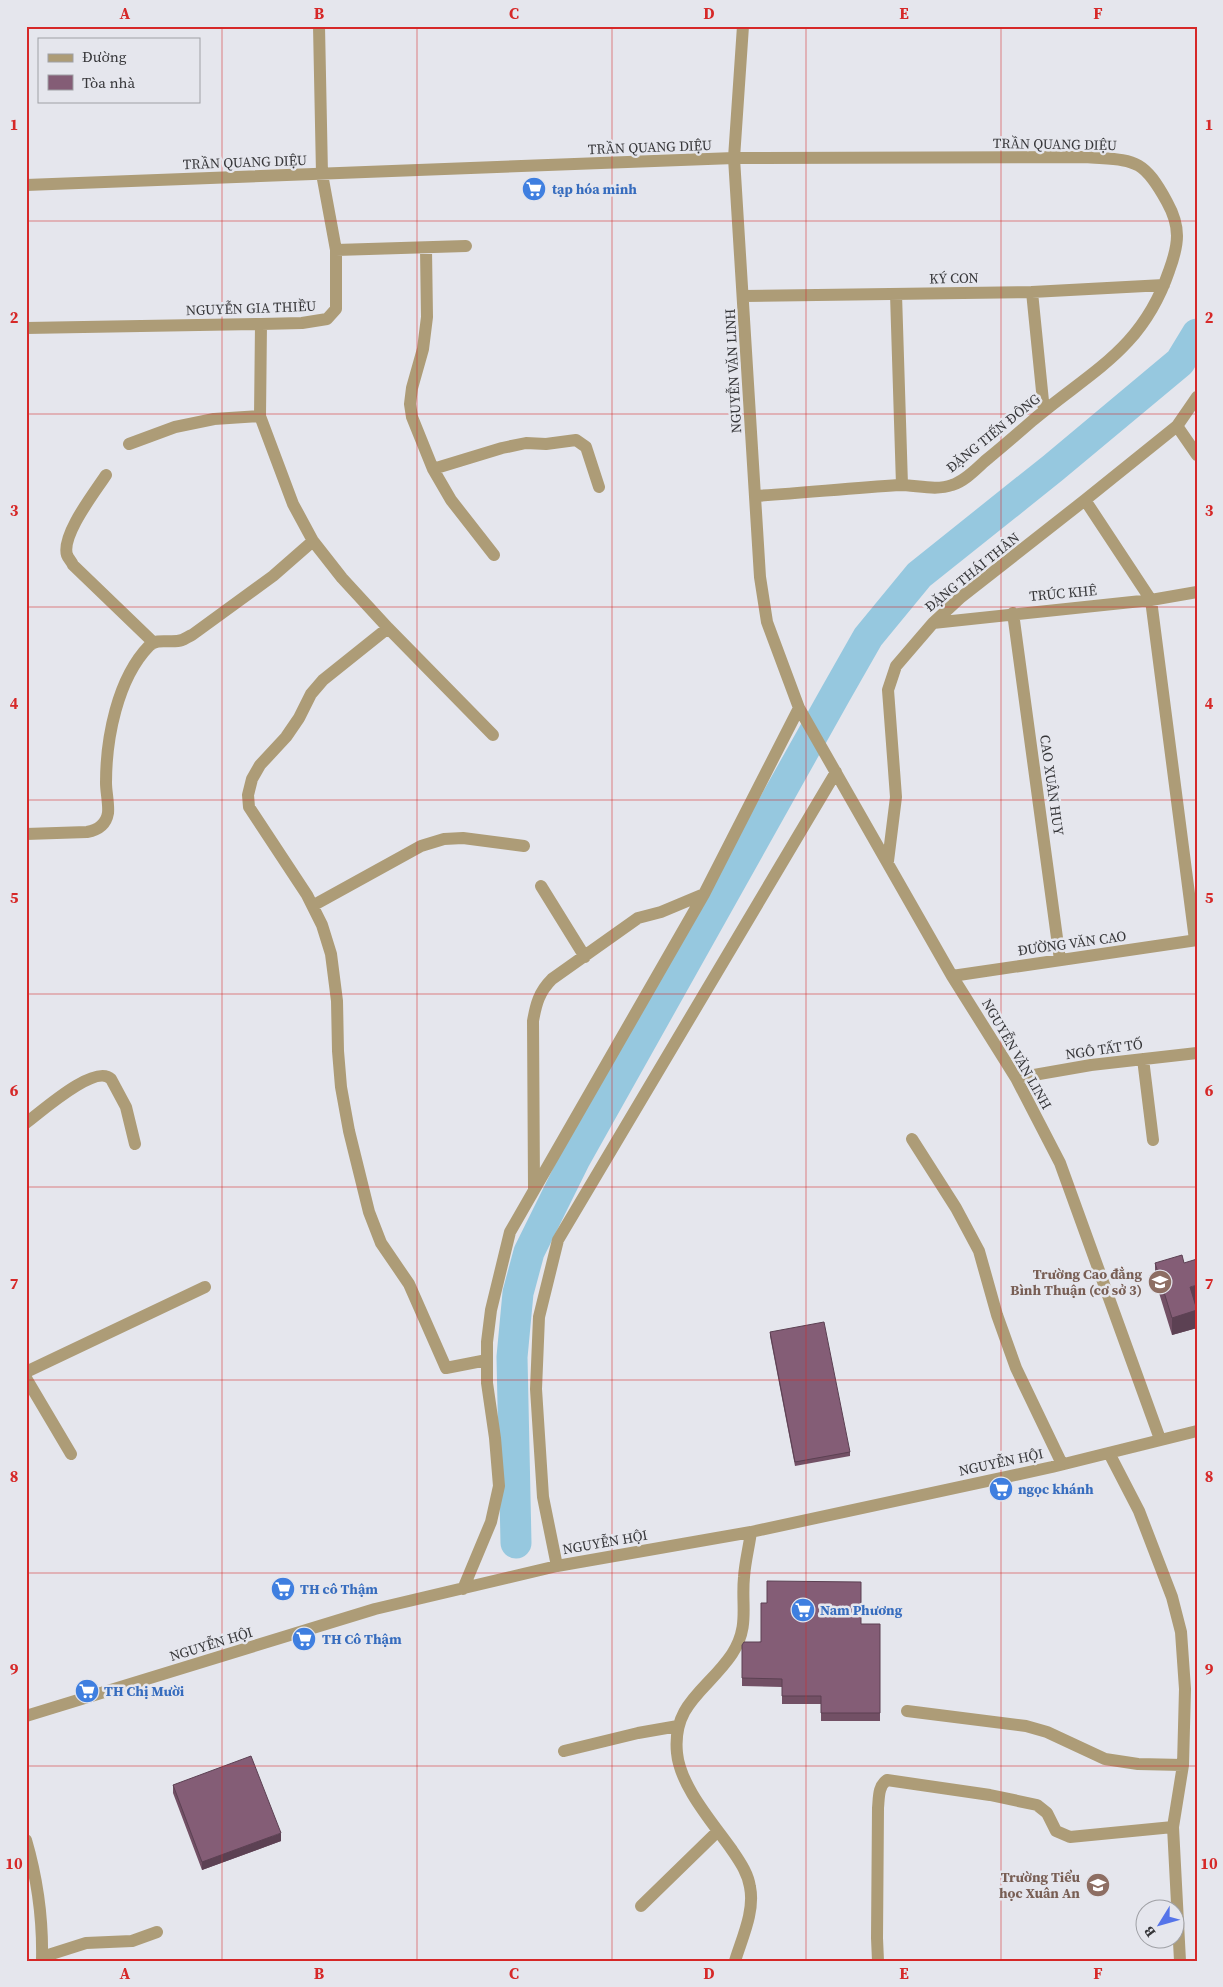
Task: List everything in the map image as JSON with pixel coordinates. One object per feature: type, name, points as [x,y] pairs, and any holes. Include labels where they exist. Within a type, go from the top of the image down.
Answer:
[{"type":"street","name":"NGUYỄN GIA THIỀU","points":[[26,328],[302,323],[327,319],[336,309],[336,250],[322,174],[319,26]]},
{"type":"street","name":"NGUYỄN VĂN LINH","points":[[743,26],[734,158],[760,577],[767,622],[799,708],[952,976],[1016,1078],[1060,1163],[1160,1439]]},
{"type":"street","name":"TRẦN QUANG DIỆU","points":[[26,185],[734,158],[1085,157],[1128,160],[1139,164],[1154,180],[1170,206],[1178,230],[1176,251],[1164,285]]},
{"type":"street","points":[[336,250],[426,249],[466,246]]},
{"type":"street","points":[[426,249],[427,317],[423,349],[412,388],[410,404],[412,417],[433,469],[451,500],[494,555]]},
{"type":"street","name":"KÝ CON","points":[[744,296],[1032,292],[1164,285]]},
{"type":"street","name":"ĐẶNG TIẾN ĐÔNG","points":[[756,496],[902,485],[952,486],[967,476],[1044,411],[1117,355],[1136,334],[1164,285]]},
{"type":"street","points":[[1032,292],[1044,411]]},
{"type":"street","points":[[896,294],[902,485]]},
{"type":"street","points":[[261,324],[260,416],[293,504],[313,541],[342,578],[388,628],[493,735]]},
{"type":"street","name":"ĐẶNG THÁI THÂN","points":[[888,861],[896,797],[888,690],[896,666],[933,622],[960,598],[1177,426],[1197,397]]},
{"type":"street","points":[[129,444],[175,427],[214,419],[260,416]]},
{"type":"street","points":[[1177,426],[1197,455]]},
{"type":"street","points":[[433,469],[502,448],[576,440],[586,448],[600,487]]},
{"type":"street","points":[[106,475],[77,520],[69,538],[67,555],[73,565],[154,643]]},
{"type":"street","points":[[1085,500],[1151,600],[1196,940]]},
{"type":"street","points":[[26,834],[87,832],[97,830],[104,824],[108,813],[106,782],[112,726],[116,709],[130,675],[142,655],[154,643],[182,640],[192,635],[272,576],[313,541]]},
{"type":"street","name":"TRÚC KHÊ","points":[[933,622],[1151,600],[1197,592]]},
{"type":"street","name":"CAO XUÂN HUY","points":[[1013,613],[1060,960]]},
{"type":"street","points":[[388,628],[323,680],[311,694],[299,718],[286,737],[260,765],[252,779],[248,795],[249,807],[314,906],[331,954],[337,1001],[341,1087],[348,1131],[369,1212],[381,1243],[408,1284],[446,1368],[487,1360]]},
{"type":"street","points":[[463,1589],[491,1522],[499,1486],[495,1438],[487,1382],[487,1342],[491,1310],[510,1232],[704,894],[799,708]]},
{"type":"street","points":[[557,1566],[543,1497],[536,1389],[539,1317],[558,1240],[836,772]]},
{"type":"street","points":[[314,906],[421,846],[435,841],[463,838],[524,846]]},
{"type":"street","points":[[540,886],[585,956]]},
{"type":"street","points":[[534,1190],[533,1021],[536,1002],[542,989],[552,979],[638,918],[661,912],[704,894]]},
{"type":"street","name":"ĐƯỜNG VĂN CAO","points":[[952,976],[1196,940]]},
{"type":"street","name":"NGÔ TẤT TỐ","points":[[1016,1078],[1092,1065],[1197,1053]]},
{"type":"street","points":[[1143,1059],[1153,1140]]},
{"type":"street","points":[[26,1123],[80,1083],[102,1075],[108,1076],[126,1107],[135,1144]]},
{"type":"street","points":[[912,1139],[956,1208],[979,1250],[997,1315],[1016,1368],[1062,1464]]},
{"type":"street","points":[[26,1372],[205,1287]]},
{"type":"street","points":[[26,1378],[71,1454]]},
{"type":"street","name":"NGUYỄN HỘI","points":[[26,1716],[375,1609],[557,1566],[751,1532],[1062,1464],[1197,1431]]},
{"type":"street","points":[[1109,1453],[1139,1511],[1172,1597],[1179,1623],[1185,1689],[1183,1764],[1173,1827],[1180,1961]]},
{"type":"street","points":[[735,1961],[751,1908],[751,1888],[744,1868],[686,1784],[677,1754],[678,1726],[687,1705],[732,1654],[740,1638],[745,1615],[744,1578],[751,1532]]},
{"type":"street","points":[[907,1711],[1026,1726],[1047,1732],[1105,1759],[1138,1764],[1183,1764]]},
{"type":"street","points":[[564,1751],[638,1733],[678,1726]]},
{"type":"street","points":[[878,1961],[878,1808],[880,1788],[882,1783],[887,1780],[990,1795],[1038,1805],[1047,1813],[1056,1832],[1070,1837],[1173,1827]]},
{"type":"street","points":[[641,1906],[718,1831]]},
{"type":"street","points":[[26,1840],[40,1898],[43,1930],[42,1959],[86,1943],[132,1941],[157,1932]]},
{"type":"building","points":[[1182,1255],[1184,1263],[1197,1259],[1197,1285],[1190,1287],[1197,1310],[1172,1318],[1155,1263]]},
{"type":"building","points":[[824,1322],[850,1452],[795,1462],[770,1332]]},
{"type":"building","points":[[767,1581],[861,1582],[861,1624],[880,1624],[880,1713],[821,1713],[821,1696],[782,1696],[782,1679],[742,1678],[742,1645],[744,1642],[761,1642],[761,1603],[767,1603]]},
{"type":"building","points":[[251,1756],[281,1833],[202,1862],[173,1785]]},
{"type":"waterway","points":[[516,1543],[512,1357],[518,1293],[529,1252],[575,1159],[835,695],[868,637],[919,575],[1053,468],[1180,362],[1197,334]]},
{"type":"place","name":"tạp hóa minh","points":[[534,189]]},
{"type":"place","name":"Trường Cao đẳng Bình Thuận (cơ sở 3)","points":[[1160,1282]]},
{"type":"place","name":"ngọc khánh","points":[[1001,1489]]},
{"type":"place","name":"TH cô Thậm","points":[[283,1589]]},
{"type":"place","name":"Nam Phương","points":[[803,1610]]},
{"type":"place","name":"TH Cô Thậm","points":[[304,1639]]},
{"type":"place","name":"TH Chị Mười","points":[[87,1691]]},
{"type":"place","name":"Trường Tiểu học Xuân An","points":[[1098,1885]]}]
